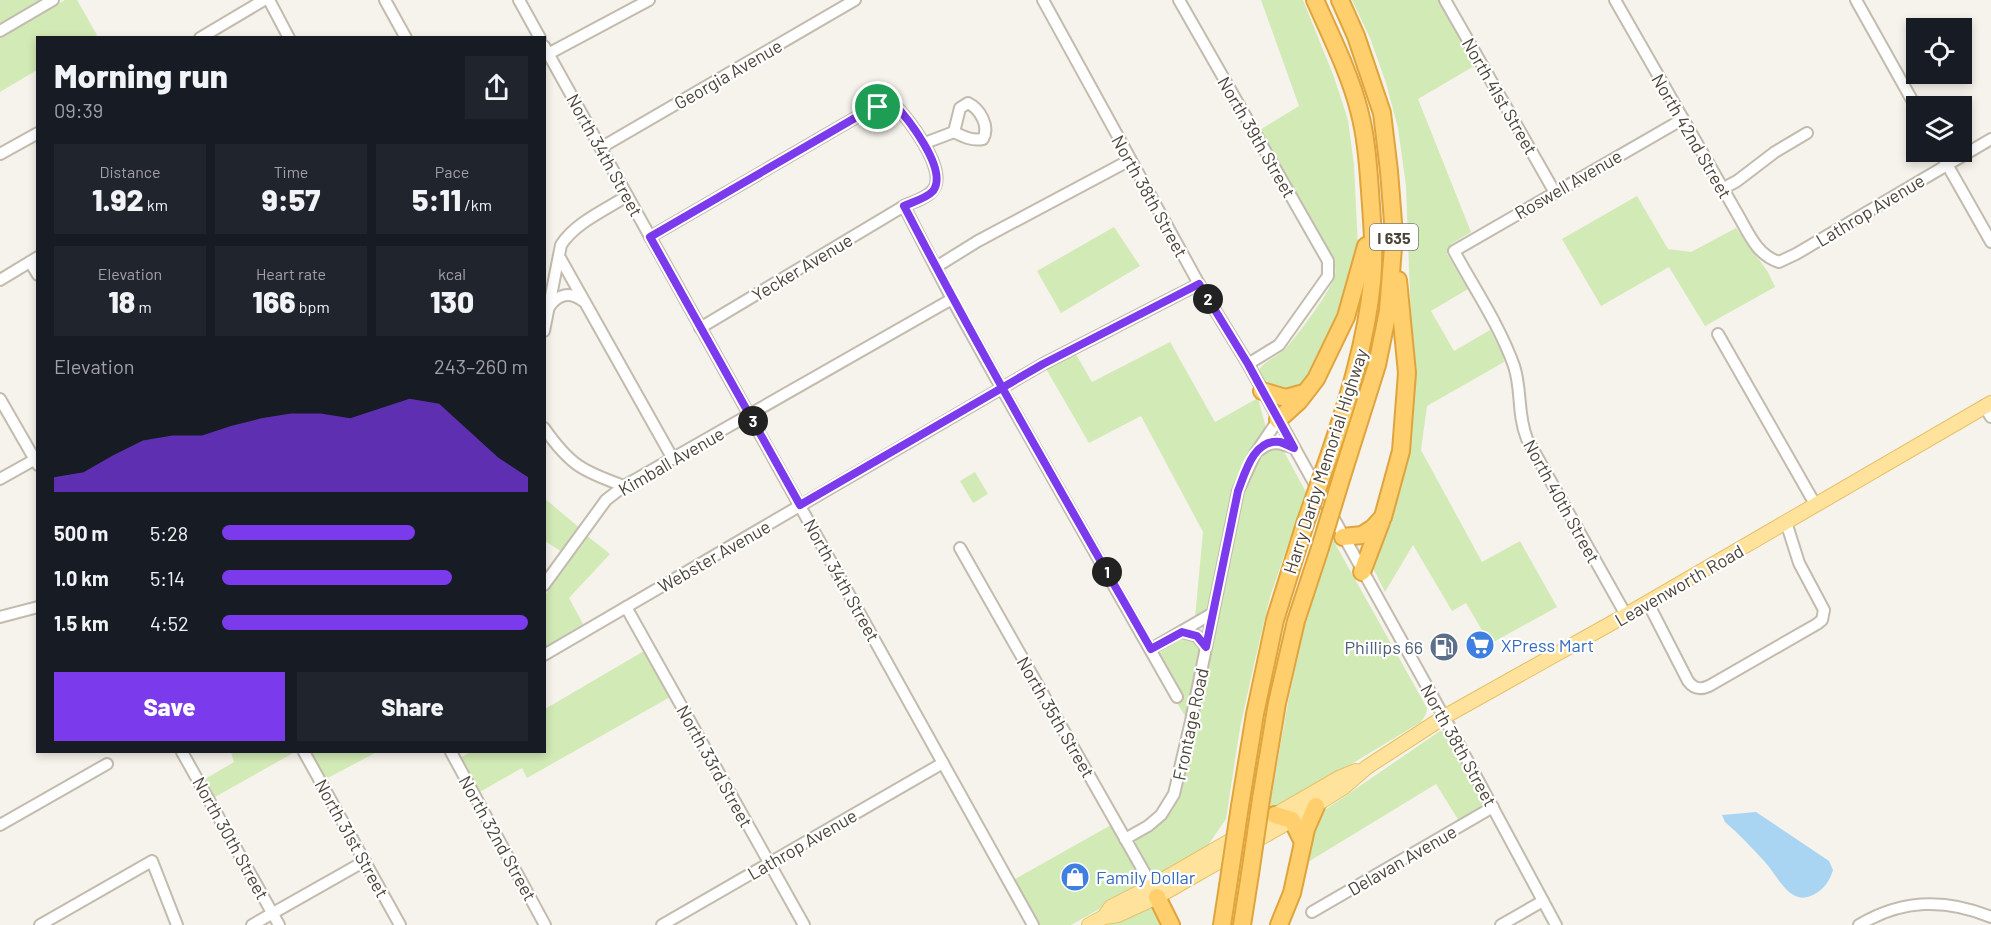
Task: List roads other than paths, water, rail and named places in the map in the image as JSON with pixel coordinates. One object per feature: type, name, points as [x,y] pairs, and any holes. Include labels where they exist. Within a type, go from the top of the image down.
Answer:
[{"type":"highway","name":"Harry Darby Memorial Highway","points":[[1222,925],[1255,714],[1275,620],[1351,389],[1363,341],[1373,280],[1372,216],[1367,147],[1358,108],[1315,0]]},
{"type":"highway","name":"Harry Darby Memorial Highway","points":[[1242,925],[1282,679],[1296,621],[1377,365],[1388,311],[1394,235],[1382,113],[1356,36],[1340,0]]},
{"type":"highway","points":[[1278,420],[1316,379],[1346,317],[1364,257],[1372,216]]},
{"type":"highway","points":[[1362,572],[1383,517],[1401,451],[1405,411],[1407,373],[1394,235]]},
{"type":"highway","points":[[1262,391],[1286,398],[1304,393]]},
{"type":"highway","points":[[1343,537],[1362,535],[1373,528],[1383,517]]},
{"type":"highway","points":[[1279,925],[1292,893],[1309,819],[1316,806]]},
{"type":"highway","points":[[1275,815],[1292,820],[1304,842]]},
{"type":"highway","points":[[1154,892],[1171,925]]},
{"type":"main road","name":"Leavenworth Road","points":[[1154,892],[1292,820],[1316,806],[1344,787],[1367,767],[1444,717],[1648,603],[1815,504],[1989,409]]},
{"type":"main road","name":"Leavenworth Road","points":[[1089,925],[1104,917],[1118,915],[1275,815],[1339,778],[1367,767]]},
{"type":"street","points":[[0,31],[52,0]]},
{"type":"street","points":[[203,36],[266,0],[288,36]]},
{"type":"street","points":[[385,0],[405,36]]},
{"type":"street","points":[[519,0],[539,36]]},
{"type":"street","points":[[546,50],[649,0]]},
{"type":"street","name":"Georgia Avenue","points":[[602,147],[855,0]]},
{"type":"street","name":"North 38th Street","points":[[1043,0],[1199,284],[1248,364],[1444,717],[1556,925]]},
{"type":"street","name":"North 39th Street","points":[[1179,0],[1328,261],[1328,276],[1279,345],[1248,364]]},
{"type":"street","name":"North 41st Street","points":[[1445,0],[1554,191]]},
{"type":"street","name":"North 42nd Street","points":[[1615,0],[1758,250],[1767,258],[1779,262]]},
{"type":"street","points":[[1856,0],[1909,96]]},
{"type":"street","name":"North 34th Street","points":[[546,50],[1033,925]]},
{"type":"street","points":[[650,237],[867,111],[892,102],[925,143],[954,132]]},
{"type":"street","name":"Roswell Avenue","points":[[1454,251],[1554,191],[1683,119]]},
{"type":"street","points":[[0,154],[36,133]]},
{"type":"street","points":[[1722,189],[1807,133]]},
{"type":"street","name":"Lathrop Avenue","points":[[1779,262],[1991,139]]},
{"type":"street","name":"Yecker Avenue","points":[[700,328],[904,206],[931,193],[936,186],[937,177],[925,143]]},
{"type":"street","points":[[936,267],[978,241],[1130,160]]},
{"type":"street","points":[[1947,164],[1991,242]]},
{"type":"street","points":[[546,322],[561,245],[577,228],[627,196]]},
{"type":"street","points":[[904,206],[952,299],[1177,697]]},
{"type":"street","name":"North 40th Street","points":[[1454,251],[1509,355],[1518,383],[1520,418],[1527,439],[1626,615]]},
{"type":"street","points":[[559,256],[673,459]]},
{"type":"street","points":[[0,280],[34,260]]},
{"type":"street","name":"Webster Avenue","points":[[546,654],[1001,387],[1199,284]]},
{"type":"street","points":[[549,308],[558,297],[567,294],[576,296],[584,303]]},
{"type":"street","name":"Kimball Avenue","points":[[546,582],[606,500],[624,486],[952,299]]},
{"type":"street","points":[[1718,334],[1815,504]]},
{"type":"street","points":[[0,399],[36,463],[0,479]]},
{"type":"street","name":"Frontage Road","points":[[1125,839],[1148,826],[1161,815],[1174,794],[1238,491],[1255,454],[1278,420]]},
{"type":"street","points":[[546,431],[562,453],[588,473],[624,486]]},
{"type":"street","points":[[1255,454],[1263,446],[1271,443],[1279,442],[1294,448]]},
{"type":"street","points":[[1648,603],[1688,681],[1697,688],[1709,686],[1817,624],[1824,610],[1799,563],[1786,522]]},
{"type":"street","name":"North 35th Street","points":[[960,548],[1154,892]]},
{"type":"street","name":"North 33rd Street","points":[[626,607],[804,925]]},
{"type":"street","points":[[0,617],[36,608]]},
{"type":"street","points":[[1151,649],[1213,613]]},
{"type":"street","points":[[1182,632],[1197,636],[1206,647]]},
{"type":"street","name":"North 30th Street","points":[[183,753],[279,925]]},
{"type":"street","name":"North 31st Street","points":[[305,753],[400,925]]},
{"type":"street","name":"North 32nd Street","points":[[452,753],[546,925]]},
{"type":"street","points":[[0,825],[107,764]]},
{"type":"street","name":"Lathrop Avenue","points":[[662,925],[943,764]]},
{"type":"street","name":"Delavan Avenue","points":[[1312,912],[1493,807]]},
{"type":"street","points":[[40,925],[152,861],[177,925]]},
{"type":"street","points":[[252,925],[364,861]]},
{"type":"street","points":[[1501,925],[1543,901]]},
{"type":"street","points":[[1859,925],[1883,912],[1922,903],[1959,907],[1991,917]]},
{"type":"water","points":[[1756,812],[1829,861],[1833,870],[1831,877],[1821,890],[1809,897],[1793,895],[1725,822],[1722,815]]},
{"type":"place","name":"XPress Mart","points":[[1480,645]]},
{"type":"place","name":"Phillips 66","points":[[1444,647]]},
{"type":"place","name":"Family Dollar","points":[[1075,877]]}]
